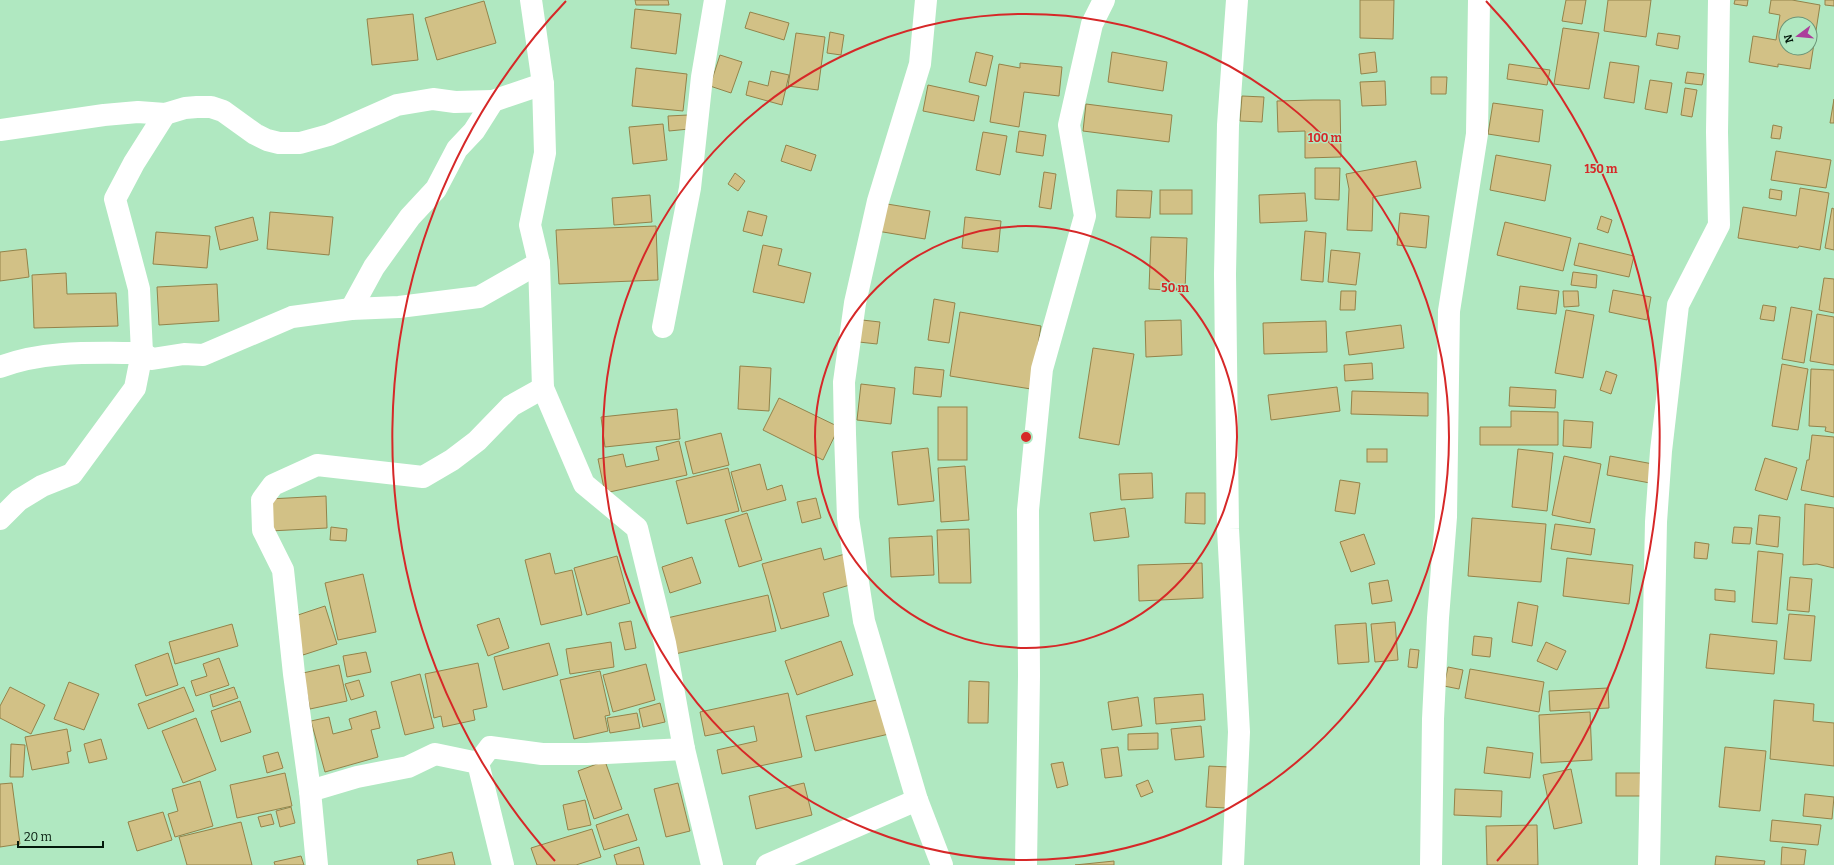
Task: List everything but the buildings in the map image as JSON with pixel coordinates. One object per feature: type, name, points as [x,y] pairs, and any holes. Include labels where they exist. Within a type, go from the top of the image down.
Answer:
[{"type":"street","points":[[531,0],[543,84],[545,153],[530,225],[539,263],[543,388],[584,484],[637,528],[665,643],[684,749],[712,865]]},
{"type":"street","points":[[663,327],[690,188],[702,77],[715,0]]},
{"type":"street","points":[[926,0],[920,64],[878,201],[855,303],[844,382],[848,518],[864,621],[917,800],[942,865]]},
{"type":"street","points":[[1026,865],[1030,494],[1042,369],[1085,216],[1069,125],[1092,24],[1104,0]]},
{"type":"street","points":[[1233,865],[1239,732],[1228,529],[1225,274],[1228,125],[1237,0]]},
{"type":"street","points":[[1432,865],[1433,719],[1438,618],[1446,517],[1448,311],[1477,134],[1479,0]]},
{"type":"street","points":[[1650,865],[1656,522],[1661,450],[1678,305],[1719,224],[1717,132],[1719,0]]},
{"type":"street","points":[[0,130],[104,114],[138,112],[166,114],[184,108],[211,108],[223,111],[255,134],[267,140],[279,143],[300,143],[329,135],[397,106],[433,99],[455,102],[493,100],[543,84]]},
{"type":"street","points":[[351,309],[374,267],[410,217],[436,189],[457,149],[474,131],[493,100]]},
{"type":"street","points":[[0,520],[19,500],[42,486],[72,474],[135,388],[142,353],[139,289],[115,199],[134,163],[166,114]]},
{"type":"street","points":[[0,367],[13,362],[66,353],[142,353],[152,359],[184,354],[204,355],[292,317],[351,309],[399,307],[479,297],[539,263]]},
{"type":"street","points":[[317,865],[310,791],[294,674],[283,570],[263,530],[262,500],[273,485],[317,465],[423,477],[452,460],[476,441],[511,406],[543,388]]},
{"type":"street","points":[[478,763],[490,747],[542,754],[587,754],[684,749]]},
{"type":"street","points":[[310,791],[356,777],[408,767],[435,754],[478,763]]},
{"type":"street","points":[[478,763],[503,865]]},
{"type":"street","points":[[767,865],[917,800]]}]
